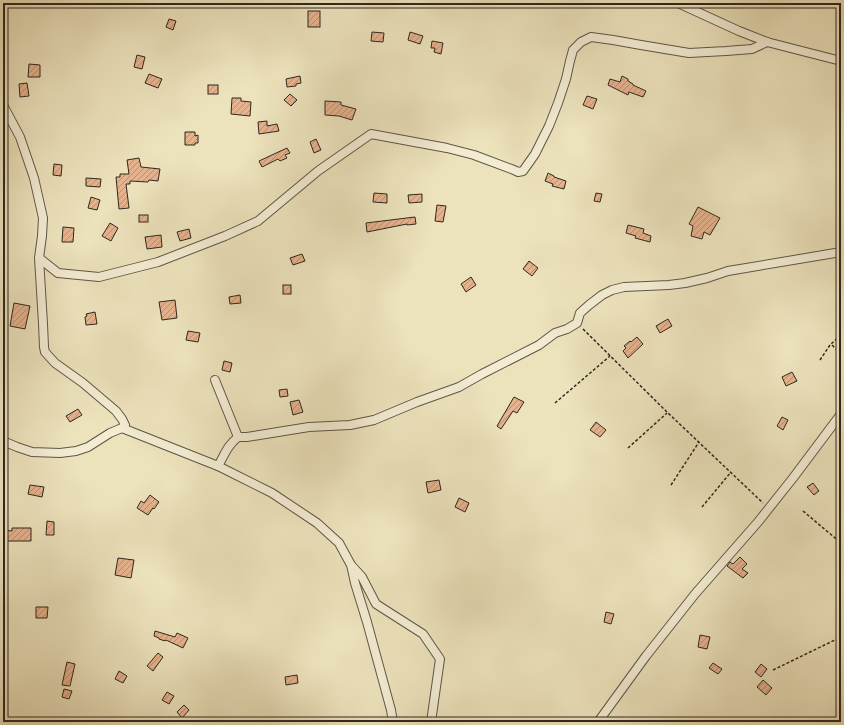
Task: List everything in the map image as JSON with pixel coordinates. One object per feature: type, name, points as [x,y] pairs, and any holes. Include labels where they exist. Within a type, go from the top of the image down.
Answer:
[{"type":"street","points":[[678,3],[739,32],[767,42],[841,61]]},
{"type":"street","points":[[39,258],[58,273],[98,277],[158,262],[225,236],[258,221],[318,171],[371,134],[461,151],[518,172],[522,171],[535,154],[549,126],[562,91],[573,50],[581,42],[591,37],[689,53],[752,48],[767,42]]},
{"type":"street","points":[[3,106],[20,137],[34,178],[43,218],[39,258],[45,352],[55,363],[83,383],[116,411],[125,424],[122,428],[110,433],[88,447],[76,451],[60,453],[32,452],[3,441]]},
{"type":"street","points":[[218,466],[229,445],[238,437],[247,438],[308,427],[350,425],[374,420],[417,402],[459,387],[539,344],[555,333],[567,329],[577,323],[580,313],[602,295],[612,290],[624,287],[685,283],[728,271],[841,252]]},
{"type":"street","points":[[215,380],[238,437]]},
{"type":"street","points":[[598,722],[685,606],[768,509],[841,414]]},
{"type":"street","points":[[122,428],[218,466],[272,493],[317,523],[339,543],[351,565],[362,577],[376,604],[423,634],[440,659],[431,722]]},
{"type":"street","points":[[351,565],[393,722]]},
{"type":"path","points":[[577,323],[768,509]]},
{"type":"path","points":[[820,360],[830,344],[841,335]]},
{"type":"path","points":[[830,344],[841,354]]},
{"type":"path","points":[[555,403],[610,356]]},
{"type":"path","points":[[628,448],[668,413]]},
{"type":"path","points":[[671,485],[699,442]]},
{"type":"path","points":[[702,507],[731,472]]},
{"type":"path","points":[[803,511],[841,543]]},
{"type":"path","points":[[773,670],[841,638]]},
{"type":"building","points":[[308,11],[320,11],[320,27],[308,27]]},
{"type":"building","points":[[169,19],[176,21],[173,30],[166,27]]},
{"type":"building","points":[[372,32],[384,33],[383,42],[371,41]]},
{"type":"building","points":[[410,32],[423,36],[420,44],[408,40]]},
{"type":"building","points":[[432,41],[443,43],[441,54],[434,52],[435,48],[431,48]]},
{"type":"building","points":[[137,55],[145,57],[142,69],[134,67]]},
{"type":"building","points":[[29,64],[40,65],[40,77],[28,77]]},
{"type":"building","points":[[149,74],[162,79],[158,88],[145,83]]},
{"type":"building","points":[[300,76],[301,83],[296,84],[296,86],[287,87],[286,79]]},
{"type":"building","points":[[622,76],[628,79],[628,81],[633,85],[646,91],[643,97],[629,92],[628,95],[608,85],[610,79],[620,82]]},
{"type":"building","points":[[27,83],[29,96],[20,97],[19,84]]},
{"type":"building","points":[[208,85],[218,85],[218,94],[208,94]]},
{"type":"building","points":[[290,94],[297,100],[291,106],[284,100]]},
{"type":"building","points":[[587,96],[597,99],[593,109],[583,105]]},
{"type":"building","points":[[232,98],[241,98],[241,101],[251,102],[250,116],[231,114]]},
{"type":"building","points":[[325,101],[341,102],[341,105],[356,109],[352,120],[339,116],[325,115]]},
{"type":"building","points":[[267,121],[267,126],[277,124],[279,131],[259,134],[258,122]]},
{"type":"building","points":[[185,132],[195,132],[195,136],[198,135],[198,143],[195,143],[195,145],[185,145]]},
{"type":"building","points":[[316,139],[321,150],[314,153],[310,142]]},
{"type":"building","points":[[287,148],[290,153],[285,155],[287,158],[280,161],[278,159],[262,167],[259,161]]},
{"type":"building","points":[[139,158],[141,167],[160,169],[158,181],[130,181],[130,184],[126,184],[129,208],[119,209],[116,177],[120,177],[120,174],[129,174],[127,160]]},
{"type":"building","points":[[54,164],[62,165],[61,176],[53,175]]},
{"type":"building","points":[[548,173],[554,177],[566,181],[564,189],[552,186],[553,184],[545,181]]},
{"type":"building","points":[[86,178],[101,179],[100,187],[86,186]]},
{"type":"building","points":[[374,193],[387,194],[387,203],[373,202]]},
{"type":"building","points":[[596,193],[602,194],[600,202],[594,201]]},
{"type":"building","points":[[422,194],[422,202],[409,203],[408,195]]},
{"type":"building","points":[[91,197],[100,200],[97,210],[88,208]]},
{"type":"building","points":[[437,205],[446,206],[443,222],[435,221]]},
{"type":"building","points":[[698,207],[720,218],[710,235],[704,232],[702,239],[691,236],[693,226],[689,224]]},
{"type":"building","points":[[139,215],[148,215],[148,222],[139,222]]},
{"type":"building","points":[[415,217],[416,224],[407,224],[367,232],[366,223]]},
{"type":"building","points":[[110,223],[118,228],[111,241],[102,236]]},
{"type":"building","points":[[628,225],[644,229],[643,233],[651,236],[650,242],[635,238],[636,236],[626,233]]},
{"type":"building","points":[[63,227],[74,228],[73,242],[62,242]]},
{"type":"building","points":[[189,229],[191,238],[180,241],[177,232]]},
{"type":"building","points":[[161,235],[162,247],[147,249],[145,237]]},
{"type":"building","points":[[302,254],[305,261],[293,265],[290,258]]},
{"type":"building","points":[[529,261],[538,268],[532,276],[523,269]]},
{"type":"building","points":[[471,277],[476,285],[466,292],[461,284]]},
{"type":"building","points":[[283,285],[291,285],[291,294],[283,294]]},
{"type":"building","points":[[240,295],[241,303],[230,304],[229,297]]},
{"type":"building","points":[[175,300],[177,318],[162,320],[159,302]]},
{"type":"building","points":[[14,303],[30,306],[25,329],[10,326]]},
{"type":"building","points":[[95,312],[97,324],[86,325],[86,314]]},
{"type":"building","points":[[668,319],[672,326],[660,333],[656,326]]},
{"type":"building","points":[[188,331],[200,333],[198,342],[186,340]]},
{"type":"building","points":[[637,337],[643,344],[628,358],[623,351],[626,348],[624,346]]},
{"type":"building","points":[[224,361],[232,363],[230,372],[222,370]]},
{"type":"building","points":[[792,372],[797,381],[786,386],[782,377]]},
{"type":"building","points":[[287,389],[288,396],[280,397],[279,390]]},
{"type":"building","points":[[514,397],[524,402],[517,413],[513,411],[501,429],[497,426]]},
{"type":"building","points":[[299,400],[303,412],[293,415],[290,402]]},
{"type":"building","points":[[78,409],[82,415],[70,422],[66,416]]},
{"type":"building","points":[[782,417],[788,420],[783,430],[777,426]]},
{"type":"building","points":[[596,422],[606,430],[600,437],[590,430]]},
{"type":"building","points":[[439,480],[441,490],[428,493],[426,482]]},
{"type":"building","points":[[813,483],[819,491],[814,495],[807,487]]},
{"type":"building","points":[[30,485],[44,487],[42,497],[28,494]]},
{"type":"building","points":[[150,495],[159,502],[148,515],[137,508],[141,501],[144,503]]},
{"type":"building","points":[[459,498],[469,503],[465,512],[455,507]]},
{"type":"building","points":[[47,521],[54,522],[54,535],[46,535]]},
{"type":"building","points":[[12,528],[31,528],[31,541],[3,541],[3,530],[12,531]]},
{"type":"building","points":[[740,557],[747,564],[742,569],[748,573],[743,578],[727,566],[730,562],[733,564]]},
{"type":"building","points":[[118,558],[134,560],[131,578],[115,575]]},
{"type":"building","points":[[36,607],[48,607],[47,618],[36,618]]},
{"type":"building","points":[[606,612],[614,614],[611,624],[604,622]]},
{"type":"building","points":[[155,631],[175,637],[177,633],[188,638],[183,648],[154,636]]},
{"type":"building","points":[[700,635],[710,637],[707,649],[698,647]]},
{"type":"building","points":[[158,653],[163,657],[153,671],[147,666]]},
{"type":"building","points":[[67,662],[75,664],[70,686],[62,685]]},
{"type":"building","points":[[713,663],[722,669],[718,674],[709,668]]},
{"type":"building","points":[[761,664],[767,669],[761,677],[755,672]]},
{"type":"building","points":[[119,671],[127,676],[123,683],[115,679]]},
{"type":"building","points":[[297,675],[298,683],[286,685],[285,677]]},
{"type":"building","points":[[763,680],[772,688],[766,695],[757,687]]},
{"type":"building","points":[[64,689],[72,691],[69,699],[62,697]]},
{"type":"building","points":[[167,692],[174,696],[169,704],[162,700]]},
{"type":"building","points":[[184,705],[189,710],[182,718],[177,712]]}]
